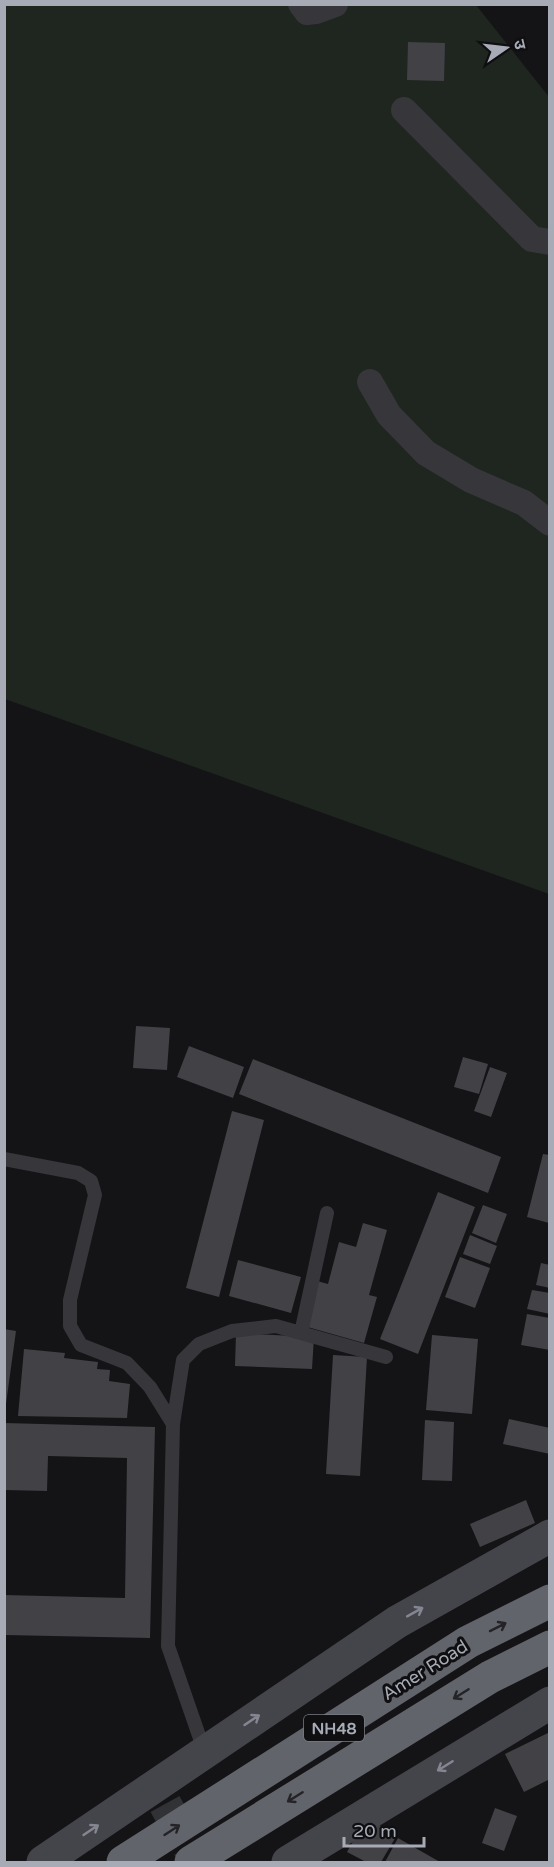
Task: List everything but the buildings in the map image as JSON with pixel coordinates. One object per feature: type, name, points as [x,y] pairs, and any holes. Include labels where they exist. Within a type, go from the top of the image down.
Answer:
[{"type":"highway","name":"Amer Road","points":[[123,1863],[468,1642],[549,1601]]},
{"type":"highway","name":"NH48","points":[[191,1863],[490,1677],[549,1647]]},
{"type":"street","points":[[301,4],[307,12],[335,4]]},
{"type":"street","points":[[404,110],[532,238],[549,242]]},
{"type":"street","points":[[370,382],[389,415],[426,453],[471,480],[524,503],[549,523]]},
{"type":"street","points":[[43,1863],[160,1795],[205,1753],[397,1622],[549,1536]]},
{"type":"street","points":[[288,1863],[549,1703]]},
{"type":"lane","points":[[4,1159],[78,1173],[91,1180],[95,1195],[70,1300],[70,1326],[81,1345],[127,1363],[150,1387],[173,1424]]},
{"type":"lane","points":[[301,1333],[327,1213]]},
{"type":"lane","points":[[205,1753],[168,1646],[173,1424],[183,1360],[199,1344],[232,1331],[276,1326],[386,1357]]},
{"type":"shaded area","points":[[4,5],[476,5],[549,97],[549,894],[5,699]]},
{"type":"tunnel","points":[[165,1804],[197,1862]]}]
